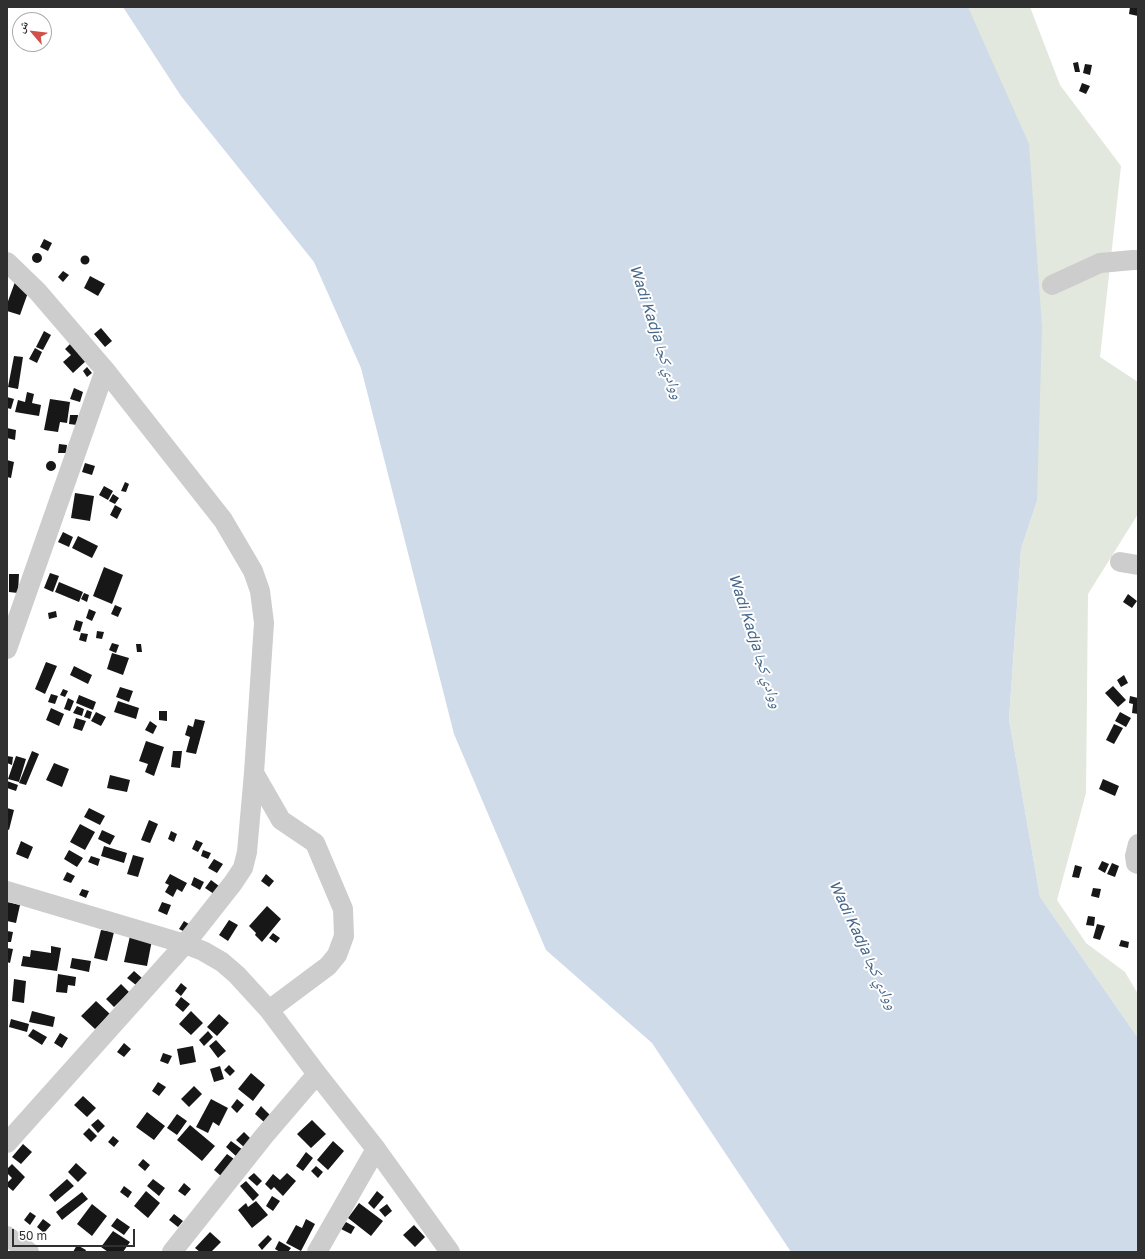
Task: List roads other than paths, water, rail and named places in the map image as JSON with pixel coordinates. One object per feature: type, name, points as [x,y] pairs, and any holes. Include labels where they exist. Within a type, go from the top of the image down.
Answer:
[{"type":"street","points":[[1052,285],[1100,263],[1138,260]]},
{"type":"street","points":[[7,262],[38,292],[105,370],[223,520],[253,571],[260,591],[264,623],[254,773],[247,852],[243,868],[185,944],[7,1143]]},
{"type":"street","points":[[7,649],[105,370]]},
{"type":"street","points":[[254,773],[281,820],[315,842],[344,909],[344,936],[337,956],[328,966],[269,1010]]},
{"type":"street","points":[[1138,844],[1135,856],[1136,863],[1138,864]]},
{"type":"street","points":[[7,891],[185,944],[203,951],[222,962],[269,1010],[316,1074],[376,1149],[450,1252]]},
{"type":"street","points":[[172,1252],[264,1136],[316,1074]]},
{"type":"street","points":[[317,1252],[376,1149]]},
{"type":"street","points":[[7,1236],[29,1252]]},
{"type":"water","name":"Wadi Kadja ووادي كجا","points":[[123,7],[968,7],[1029,144],[1042,327],[1037,501],[1021,549],[1009,719],[1040,897],[1138,1038],[1138,1252],[791,1252],[652,1043],[546,950],[454,734],[361,368],[314,262],[181,96]]}]
